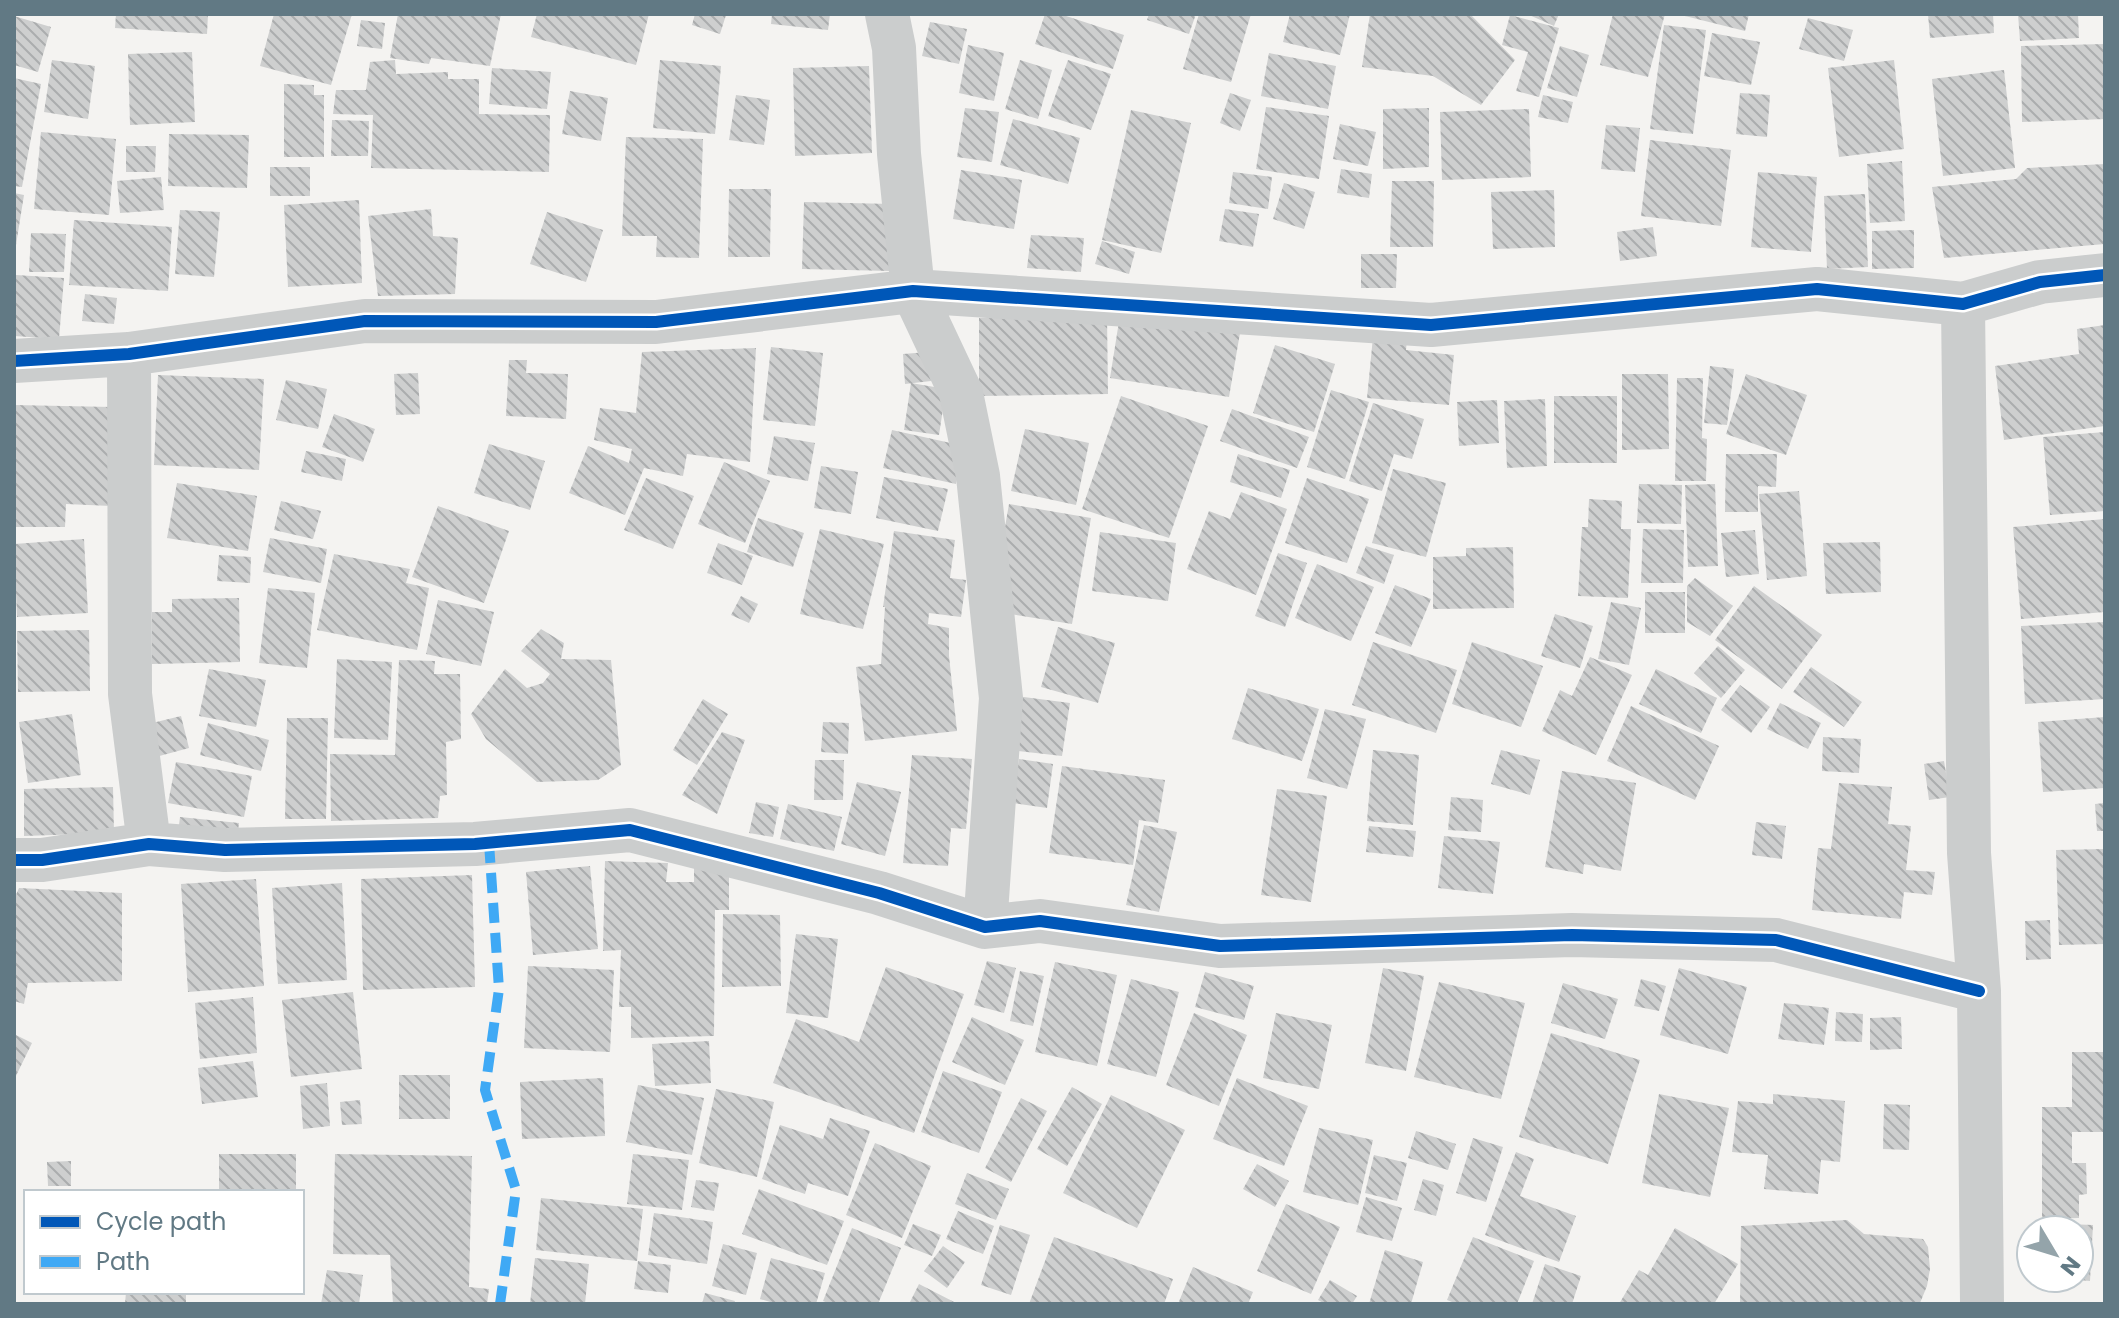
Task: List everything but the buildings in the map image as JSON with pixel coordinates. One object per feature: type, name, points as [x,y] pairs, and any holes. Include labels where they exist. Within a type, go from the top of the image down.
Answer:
[{"type":"street","points":[[887,14],[894,48],[899,154],[913,291],[961,393],[978,476],[1001,698],[985,927]]},
{"type":"street","points":[[14,361],[129,354],[365,321],[656,322],[913,291],[1431,325],[1817,289],[1963,304],[2040,282],[2105,275]]},
{"type":"street","points":[[1963,304],[1969,853],[1979,991],[1982,1304]]},
{"type":"street","points":[[129,354],[130,694],[149,844]]},
{"type":"street","points":[[14,860],[42,860],[149,844],[225,850],[475,844],[630,830],[879,893],[985,927],[1040,921],[1220,946],[1572,935],[1776,940],[1979,991]]},
{"type":"marked path","points":[[489,843],[499,989],[485,1090],[516,1190],[500,1304]]},
{"type":"cycle path","points":[[14,361],[129,354],[365,321],[656,322],[913,291],[1431,325],[1817,289],[1963,304],[2040,282],[2105,275]]},
{"type":"cycle path","points":[[14,860],[42,860],[149,844],[225,850],[475,844],[630,830],[879,893],[985,927],[1040,921],[1220,946],[1572,935],[1776,940],[1979,991]]}]
